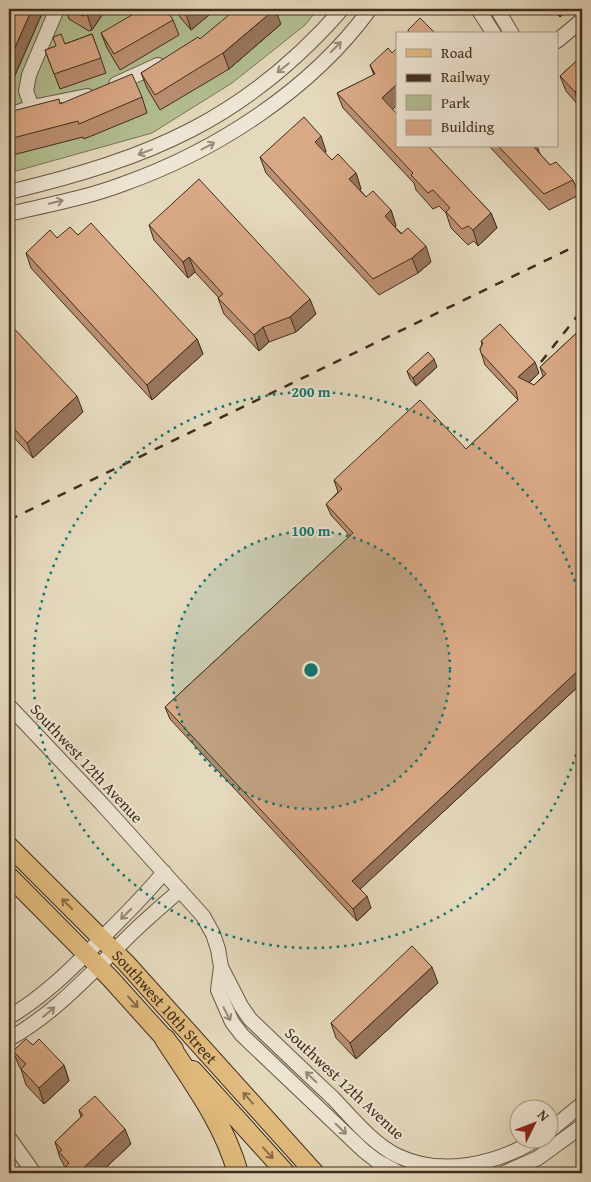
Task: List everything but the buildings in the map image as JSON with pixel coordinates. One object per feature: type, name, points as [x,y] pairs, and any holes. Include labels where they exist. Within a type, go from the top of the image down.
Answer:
[{"type":"highway","points":[[165,1039],[220,1125],[231,1150],[238,1173]]},
{"type":"main road","name":"Southwest 10th Street","points":[[9,846],[114,951],[315,1173]]},
{"type":"main road","name":"Southwest 10th Street","points":[[9,876],[100,967],[286,1173]]},
{"type":"street","points":[[32,107],[26,91],[29,75],[57,9]]},
{"type":"street","points":[[9,192],[116,164],[153,149],[212,120],[257,90],[290,63],[342,9]]},
{"type":"street","points":[[9,214],[120,185],[163,169],[224,137],[269,108],[304,78],[343,40],[370,9]]},
{"type":"street","points":[[478,9],[493,32]]},
{"type":"street","points":[[497,9],[511,32]]},
{"type":"street","points":[[558,41],[582,20]]},
{"type":"street","points":[[9,115],[32,107],[101,91],[169,58]]},
{"type":"street","name":"Southwest 12th Avenue","points":[[9,706],[203,916],[213,934],[221,967],[241,1006],[250,1019],[371,1136],[398,1156],[421,1163],[447,1167],[472,1165],[501,1157],[515,1150]]},
{"type":"street","points":[[9,1016],[52,985],[87,954],[150,890],[164,872]]},
{"type":"street","points":[[9,1039],[33,1024],[100,967],[114,951],[180,890]]},
{"type":"street","name":"Southwest 12th Avenue","points":[[221,967],[218,990],[224,1007],[242,1035],[364,1150],[399,1173]]},
{"type":"street","points":[[558,1124],[582,1104]]},
{"type":"street","points":[[504,1173],[538,1158],[582,1126]]},
{"type":"street","points":[[9,1138],[34,1173]]},
{"type":"green space","points":[[9,9],[318,9],[305,25],[232,83],[152,133],[9,173]]},
{"type":"railway","points":[[9,520],[582,243]]},
{"type":"railway","points":[[541,362],[582,310]]}]
